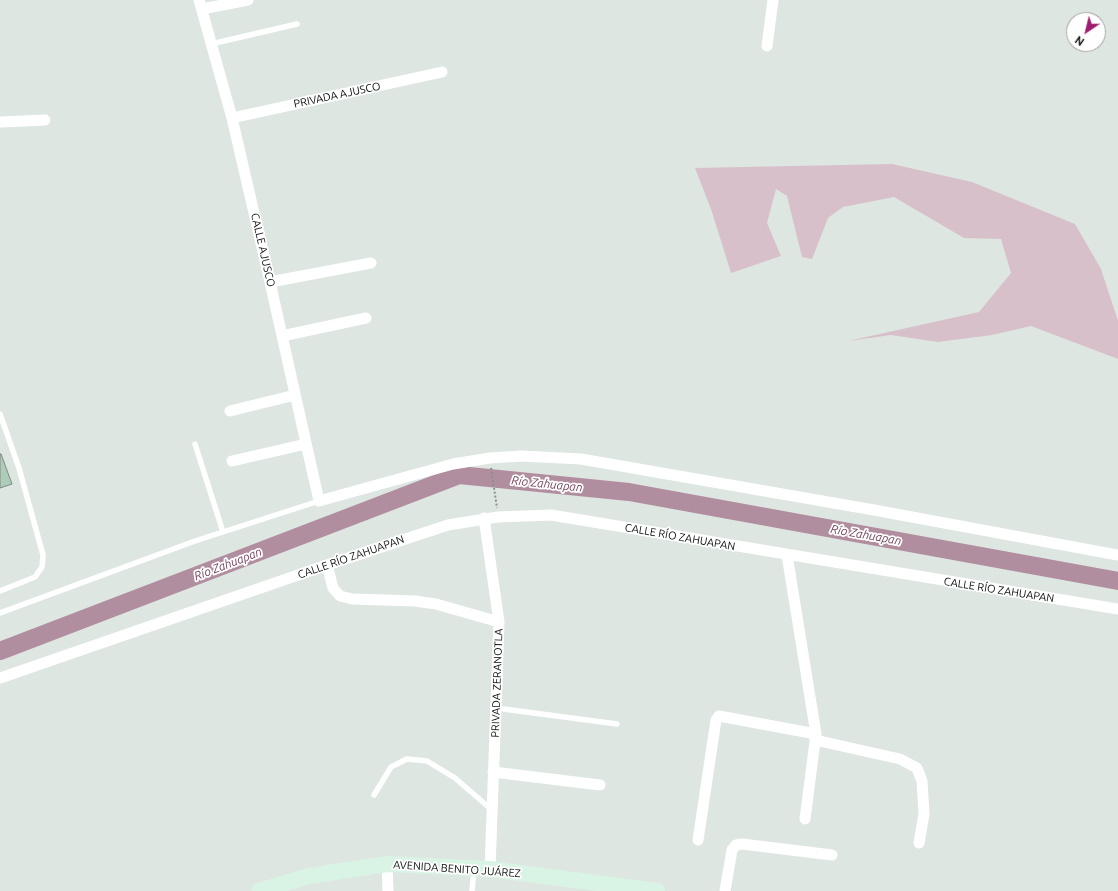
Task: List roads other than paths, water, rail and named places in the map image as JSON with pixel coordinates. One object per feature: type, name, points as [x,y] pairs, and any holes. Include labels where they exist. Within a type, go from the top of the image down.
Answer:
[{"type":"main road","name":"AVENIDA BENITO JUÁREZ","points":[[259,891],[309,876],[387,864],[482,869],[657,891]]},
{"type":"street","points":[[201,4],[248,0]]},
{"type":"street","points":[[767,46],[773,0]]},
{"type":"street","name":"CALLE AJUSCO","points":[[201,4],[232,118],[319,501]]},
{"type":"street","name":"PRIVADA AJUSCO","points":[[232,118],[442,72]]},
{"type":"street","points":[[0,122],[46,120]]},
{"type":"street","points":[[270,282],[371,263]]},
{"type":"street","points":[[282,336],[366,318]]},
{"type":"street","points":[[230,411],[296,395]]},
{"type":"street","points":[[232,461],[306,444]]},
{"type":"street","points":[[319,501],[461,463],[490,458],[521,456],[581,459],[874,510],[1118,555]]},
{"type":"street","name":"CALLE RÍO ZAHUAPAN","points":[[0,678],[327,565],[448,525],[484,518],[498,517],[551,515],[1118,609]]},
{"type":"street","points":[[484,518],[499,622]]},
{"type":"street","points":[[787,555],[815,737],[805,819]]},
{"type":"street","name":"PRIVADA ZERANOTLA","points":[[327,565],[333,588],[340,596],[352,599],[415,601],[436,604],[499,622],[492,810],[482,869]]},
{"type":"street","points":[[698,840],[716,720],[719,716],[815,737],[900,759],[917,768],[922,781],[924,814],[919,843]]},
{"type":"street","points":[[493,772],[600,785]]},
{"type":"street","points":[[725,891],[732,850],[736,845],[742,844],[832,855]]},
{"type":"street","points":[[387,864],[388,891]]},
{"type":"lane","points":[[211,44],[297,24]]},
{"type":"lane","points":[[0,414],[19,468],[43,555],[42,567],[35,577],[0,591]]},
{"type":"lane","points":[[195,444],[223,532]]},
{"type":"lane","points":[[0,613],[223,532],[319,501]]},
{"type":"lane","points":[[496,708],[617,724]]},
{"type":"lane","points":[[374,795],[391,767],[407,759],[427,761],[455,778],[492,810]]},
{"type":"lane","points":[[472,891],[482,869]]},
{"type":"waterway","name":"Río Zahuapan","points":[[0,651],[459,475],[629,492],[1118,581]]}]
